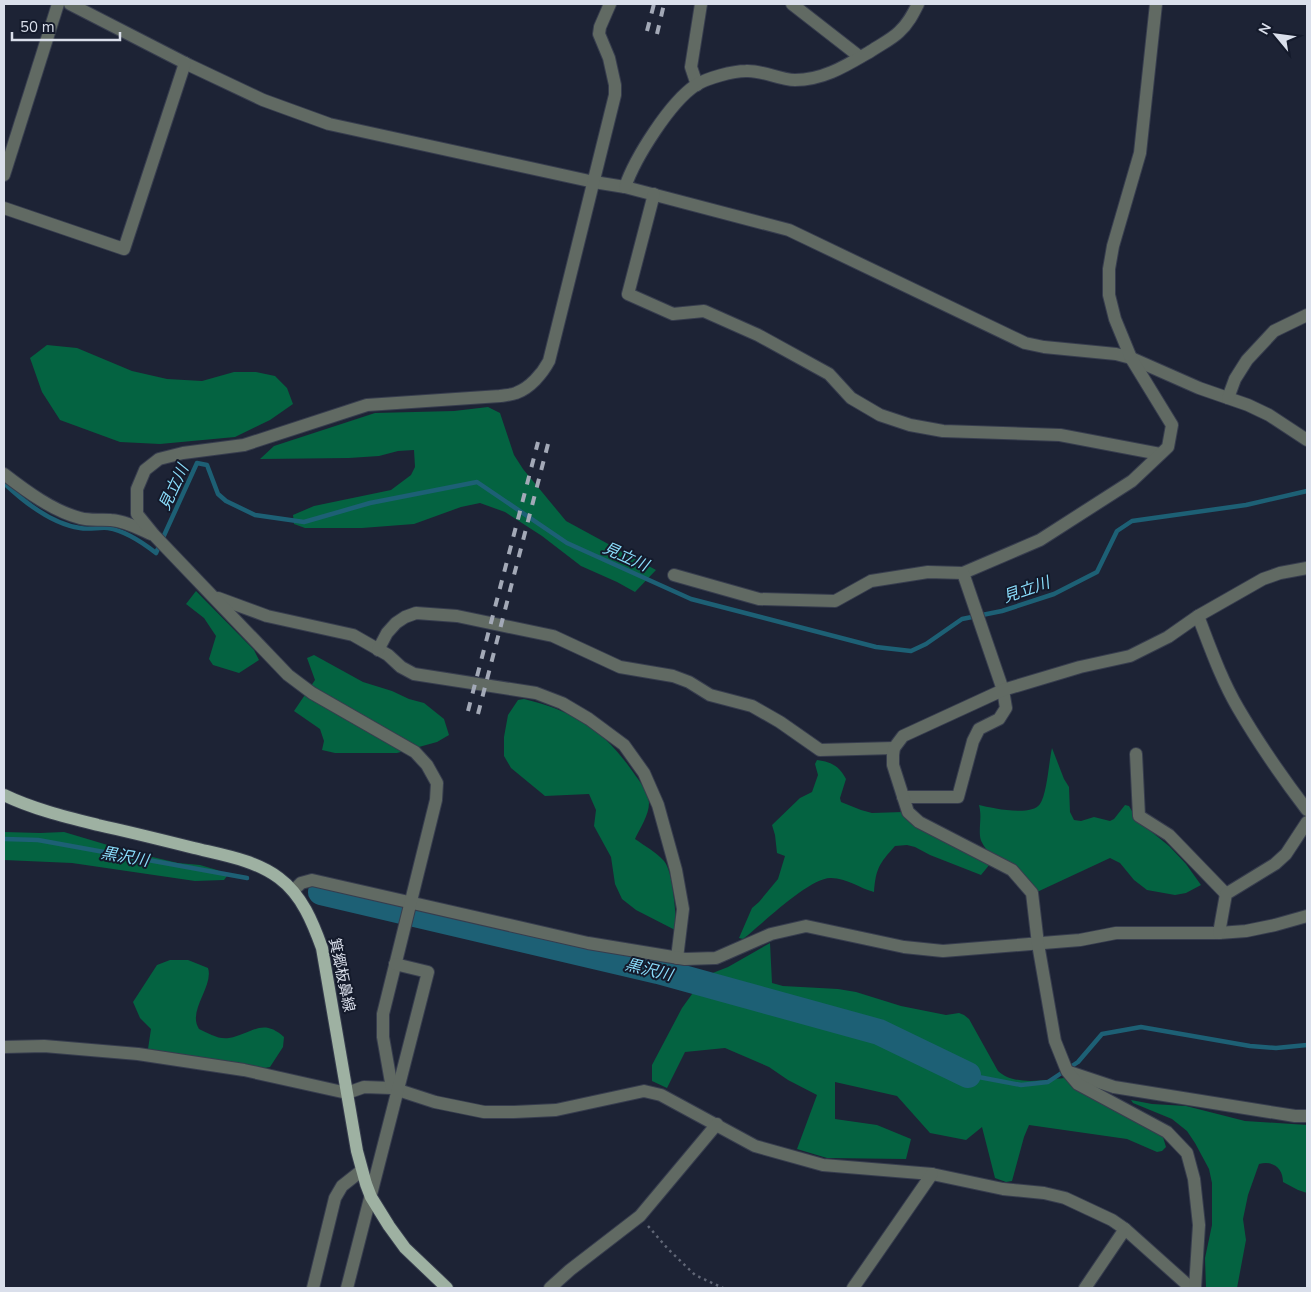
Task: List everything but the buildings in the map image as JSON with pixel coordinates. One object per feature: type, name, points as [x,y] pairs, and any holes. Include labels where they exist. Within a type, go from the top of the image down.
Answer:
[{"type":"main road","name":"箕郷板鼻線","points":[[4,795],[16,801],[72,818],[236,858],[262,867],[281,879],[293,891],[312,922],[322,948],[361,1171],[371,1197],[405,1248],[447,1288]]},
{"type":"street","points":[[4,175],[58,4]]},
{"type":"street","points":[[70,4],[185,63],[263,100],[329,124],[594,182],[625,186],[789,230],[1025,343],[1044,347],[1116,354],[1131,358],[1199,388],[1248,405],[1269,415],[1307,440]]},
{"type":"street","points":[[394,1089],[382,1028],[383,1014],[436,800],[436,783],[427,765],[415,752],[312,693],[288,676],[154,535],[137,514],[137,489],[145,470],[159,459],[184,453],[244,445],[367,405],[500,396],[516,393],[543,372],[549,361],[615,95],[615,84],[609,58],[599,34],[610,4]]},
{"type":"street","points":[[697,84],[691,67],[701,4]]},
{"type":"street","points":[[792,4],[860,57]]},
{"type":"street","points":[[625,186],[631,170],[662,122],[680,97],[697,84],[722,75],[746,70],[768,73],[793,80],[815,78],[841,69],[899,33],[911,18],[918,4]]},
{"type":"street","points":[[674,575],[758,599],[835,601],[871,581],[928,572],[963,573],[1040,540],[1132,481],[1168,447],[1172,425],[1131,358],[1115,319],[1109,295],[1109,270],[1113,246],[1140,153],[1156,4]]},
{"type":"street","points":[[4,208],[124,249],[185,63]]},
{"type":"street","points":[[654,194],[628,294],[673,314],[704,311],[758,335],[829,374],[851,398],[880,415],[910,424],[943,430],[1060,435],[1160,454]]},
{"type":"street","points":[[1228,398],[1235,379],[1246,360],[1274,331],[1307,315]]},
{"type":"street","points":[[4,474],[33,497],[75,517],[113,520],[130,524],[154,535]]},
{"type":"street","points":[[1195,1288],[1199,1225],[1194,1179],[1187,1153],[1167,1132],[1078,1084],[1067,1072],[1055,1041],[1038,944],[1032,893],[1012,870],[919,822],[908,812],[893,766],[894,748],[908,733],[1003,690],[1080,667],[1130,656],[1168,638],[1198,616],[1263,580],[1280,572],[1307,568]]},
{"type":"street","points":[[903,797],[958,797],[973,741],[979,729],[999,719],[1006,708],[1003,690],[963,573]]},
{"type":"street","points":[[211,594],[231,604],[267,616],[353,635],[388,655],[401,667],[414,674],[536,693],[562,703],[589,719],[624,746],[644,773],[658,805],[674,861],[682,909],[677,958]]},
{"type":"street","points":[[378,650],[387,633],[405,617],[416,613],[457,616],[553,636],[620,667],[673,676],[689,682],[710,695],[752,706],[780,722],[820,750],[894,748]]},
{"type":"street","points":[[1198,616],[1223,678],[1238,707],[1278,772],[1307,810]]},
{"type":"street","points":[[1136,754],[1139,816],[1170,835],[1226,894]]},
{"type":"street","points":[[1219,933],[1223,901],[1226,894],[1275,864],[1286,854],[1307,822]]},
{"type":"street","points":[[293,891],[301,883],[312,880],[588,943],[677,958],[716,958],[771,934],[806,926],[904,947],[943,951],[1080,940],[1116,933],[1219,933],[1246,931],[1307,916]]},
{"type":"street","points":[[347,1288],[371,1197],[394,1089],[428,972],[395,964]]},
{"type":"street","points":[[9,1047],[44,1046],[138,1054],[244,1070],[347,1093],[364,1087],[394,1089],[435,1102],[484,1112],[556,1110],[644,1091],[661,1095],[755,1146],[823,1165],[932,1174],[1003,1189],[1044,1193],[1065,1198],[1125,1228],[1191,1288]]},
{"type":"street","points":[[1067,1072],[1114,1087],[1295,1116],[1307,1116]]},
{"type":"street","points":[[550,1288],[570,1270],[640,1216],[717,1124]]},
{"type":"street","points":[[313,1288],[335,1198],[342,1186],[361,1171]]},
{"type":"street","points":[[853,1288],[932,1174]]},
{"type":"street","points":[[1086,1288],[1125,1228]]},
{"type":"path","points":[[640,1216],[668,1249],[694,1275],[723,1288]]},
{"type":"green space","points":[[47,345],[77,348],[132,371],[167,379],[202,381],[234,372],[256,372],[275,376],[287,388],[293,404],[270,420],[235,437],[160,444],[120,442],[60,420],[42,392],[30,358]]},
{"type":"green space","points":[[488,407],[500,413],[514,455],[523,469],[566,521],[656,570],[635,592],[581,566],[542,536],[505,512],[480,503],[461,507],[414,524],[362,528],[305,528],[294,524],[293,515],[314,506],[391,490],[411,475],[415,467],[414,450],[398,451],[379,456],[349,458],[260,459],[274,446],[375,413],[454,411]]},
{"type":"green space","points":[[196,591],[254,650],[259,660],[239,673],[213,665],[209,659],[216,636],[204,618],[186,604]]},
{"type":"green space","points":[[314,655],[363,682],[424,703],[444,719],[449,735],[437,742],[397,753],[335,753],[322,750],[324,741],[320,729],[294,711],[315,680],[307,658]]},
{"type":"green space","points":[[524,699],[573,716],[586,724],[611,745],[641,783],[649,799],[649,808],[635,839],[658,855],[667,867],[672,884],[677,931],[636,910],[622,899],[615,884],[611,857],[594,826],[596,810],[589,794],[545,796],[511,768],[504,756],[504,737],[508,715],[518,700]]},
{"type":"green space","points":[[1052,748],[1069,787],[1070,812],[1074,820],[1081,821],[1094,817],[1110,821],[1114,819],[1125,805],[1129,806],[1137,820],[1169,846],[1186,864],[1201,885],[1186,893],[1175,895],[1147,890],[1134,880],[1120,863],[1110,858],[1037,892],[995,858],[982,843],[979,805],[1020,811],[1035,808],[1040,804],[1044,793]]},
{"type":"green space","points":[[817,760],[834,765],[846,779],[840,798],[841,802],[872,813],[903,812],[990,864],[981,875],[930,855],[915,847],[907,845],[895,846],[879,867],[874,892],[837,878],[822,880],[799,893],[743,939],[739,938],[752,908],[778,879],[785,856],[777,853],[772,825],[800,798],[812,792],[818,775],[815,764]]},
{"type":"green space","points":[[4,832],[64,832],[131,852],[178,863],[200,865],[217,870],[227,876],[224,880],[195,881],[72,863],[4,860]]},
{"type":"green space","points":[[770,943],[772,983],[783,986],[838,989],[856,992],[901,1006],[946,1015],[959,1013],[964,1015],[969,1019],[998,1071],[1005,1076],[1012,1079],[1030,1081],[1064,1078],[1079,1091],[1163,1137],[1166,1147],[1162,1151],[1157,1152],[1127,1139],[1029,1125],[1012,1181],[1006,1182],[995,1178],[982,1127],[966,1140],[930,1133],[897,1096],[835,1082],[835,1119],[877,1125],[911,1139],[906,1159],[827,1158],[797,1149],[817,1095],[788,1080],[769,1067],[725,1048],[685,1052],[667,1088],[652,1081],[652,1065],[682,1008],[705,976],[728,967]]},
{"type":"green space","points":[[170,960],[188,960],[208,968],[207,983],[196,1014],[196,1022],[199,1029],[214,1036],[229,1038],[263,1027],[276,1031],[284,1037],[283,1047],[270,1067],[265,1068],[148,1049],[151,1029],[140,1018],[133,1002],[157,965]]},
{"type":"green space","points":[[1131,1100],[1152,1104],[1186,1106],[1245,1121],[1307,1125],[1307,1193],[1283,1182],[1279,1169],[1273,1164],[1259,1164],[1248,1195],[1243,1219],[1246,1240],[1237,1288],[1206,1288],[1205,1258],[1212,1225],[1212,1183],[1209,1169],[1195,1143],[1187,1131],[1172,1119],[1133,1103]]},
{"type":"waterway","name":"見立川","points":[[4,483],[29,505],[59,522],[83,529],[115,529],[156,553],[197,463],[207,465],[218,494],[226,501],[255,515],[304,522],[370,503],[477,482],[567,543],[691,599],[876,647],[911,651],[926,644],[962,619],[1002,611],[1054,594],[1097,572],[1117,531],[1132,521],[1246,505],[1307,491]]},
{"type":"waterway","name":"黒沢川","points":[[4,839],[38,840],[247,878]]},
{"type":"waterway","name":"黒沢川","points":[[321,892],[658,971],[879,1032],[968,1075]]},
{"type":"waterway","points":[[968,1075],[1021,1085],[1048,1082],[1078,1062],[1102,1034],[1141,1027],[1250,1046],[1276,1048],[1307,1045]]},
{"type":"railway","points":[[647,31],[654,4]]},
{"type":"railway","points":[[657,34],[664,4]]},
{"type":"railway","points":[[468,711],[538,442]]},
{"type":"railway","points":[[478,714],[548,444]]}]
